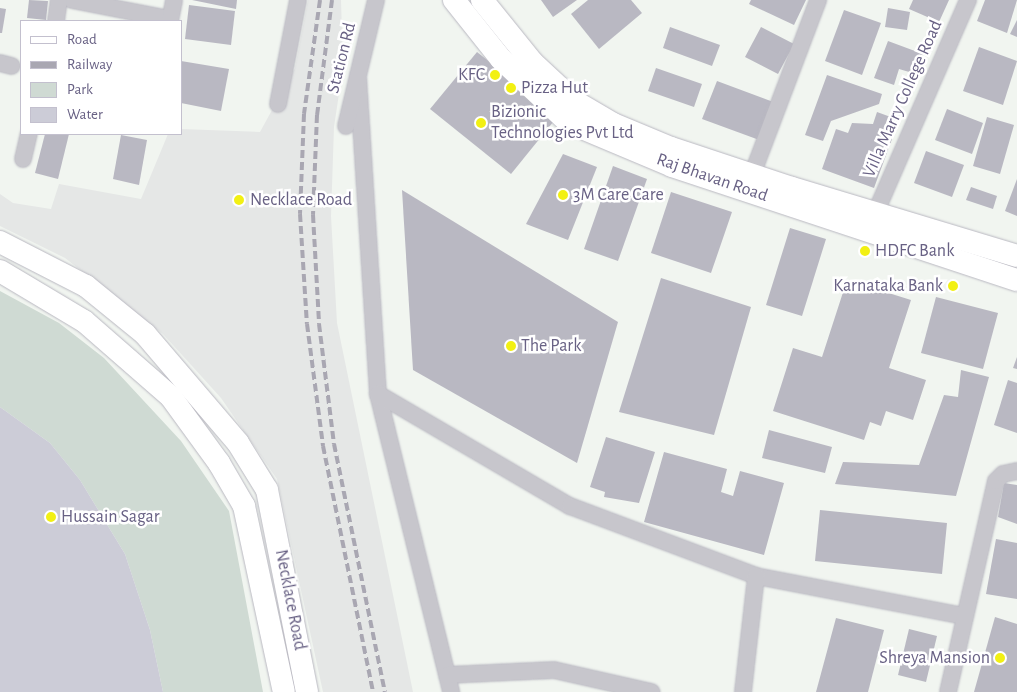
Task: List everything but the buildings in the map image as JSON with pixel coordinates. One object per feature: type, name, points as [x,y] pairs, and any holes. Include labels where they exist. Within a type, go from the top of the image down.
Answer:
[{"type":"main road","name":"Raj Bhavan Road","points":[[454,0],[501,59],[568,122],[672,166],[1017,280]]},
{"type":"main road","name":"Raj Bhavan Road","points":[[482,0],[532,62],[592,113],[671,148],[875,214],[1017,256]]},
{"type":"main road","name":"Necklace Road","points":[[0,242],[86,286],[145,334],[238,443],[266,490],[286,580],[307,692]]},
{"type":"main road","name":"Necklace Road","points":[[0,271],[77,316],[171,397],[244,506],[263,585],[284,692]]},
{"type":"main road","points":[[263,585],[286,580]]},
{"type":"street","points":[[56,20],[59,0]]},
{"type":"street","points":[[72,0],[170,20],[174,0]]},
{"type":"street","points":[[278,104],[298,0]]},
{"type":"street","name":"Station Rd","points":[[346,126],[376,0]]},
{"type":"street","points":[[752,175],[818,0]]},
{"type":"street","name":"Villa Marry College Road","points":[[875,214],[968,0]]},
{"type":"street","points":[[358,76],[378,394],[451,692]]},
{"type":"street","points":[[23,159],[28,135]]},
{"type":"street","points":[[378,394],[570,506],[756,576],[962,616]]},
{"type":"street","points":[[948,692],[962,616],[996,481],[1002,474],[1017,471]]},
{"type":"street","points":[[743,692],[756,576]]},
{"type":"street","points":[[447,675],[554,670],[652,692]]},
{"type":"shaded area","points":[[308,0],[341,0],[343,67],[334,127],[331,216],[337,323],[413,692],[323,692],[277,479],[221,398],[163,334],[65,258],[0,226],[0,194],[13,203],[51,209],[59,184],[141,199],[168,135],[182,135],[182,129],[260,132],[295,68]]},
{"type":"green space","points":[[0,291],[59,323],[104,358],[181,441],[229,511],[263,692],[163,692],[150,630],[125,554],[80,480],[50,443],[0,407]]},
{"type":"water","name":"Hussain Sagar","points":[[0,407],[50,443],[80,480],[125,554],[150,630],[163,692],[0,692]]},
{"type":"railway","points":[[320,0],[304,114],[300,214],[307,324],[323,446],[373,692]]},
{"type":"railway","points":[[332,0],[317,115],[313,215],[319,324],[334,444],[385,692]]},
{"type":"place","name":"KFC","points":[[495,75]]},
{"type":"place","name":"Pizza Hut","points":[[511,88]]},
{"type":"place","name":"Bizionic Technologies Pvt Ltd","points":[[481,123]]},
{"type":"place","name":"3M Care Care","points":[[563,195]]},
{"type":"place","name":"Necklace Road","points":[[239,200]]},
{"type":"place","name":"HDFC Bank","points":[[865,251]]},
{"type":"place","name":"Karnataka Bank","points":[[953,286]]},
{"type":"place","name":"The Park","points":[[511,346]]},
{"type":"place","name":"Hussain Sagar","points":[[51,517]]},
{"type":"place","name":"Shreya Mansion","points":[[1000,658]]}]
